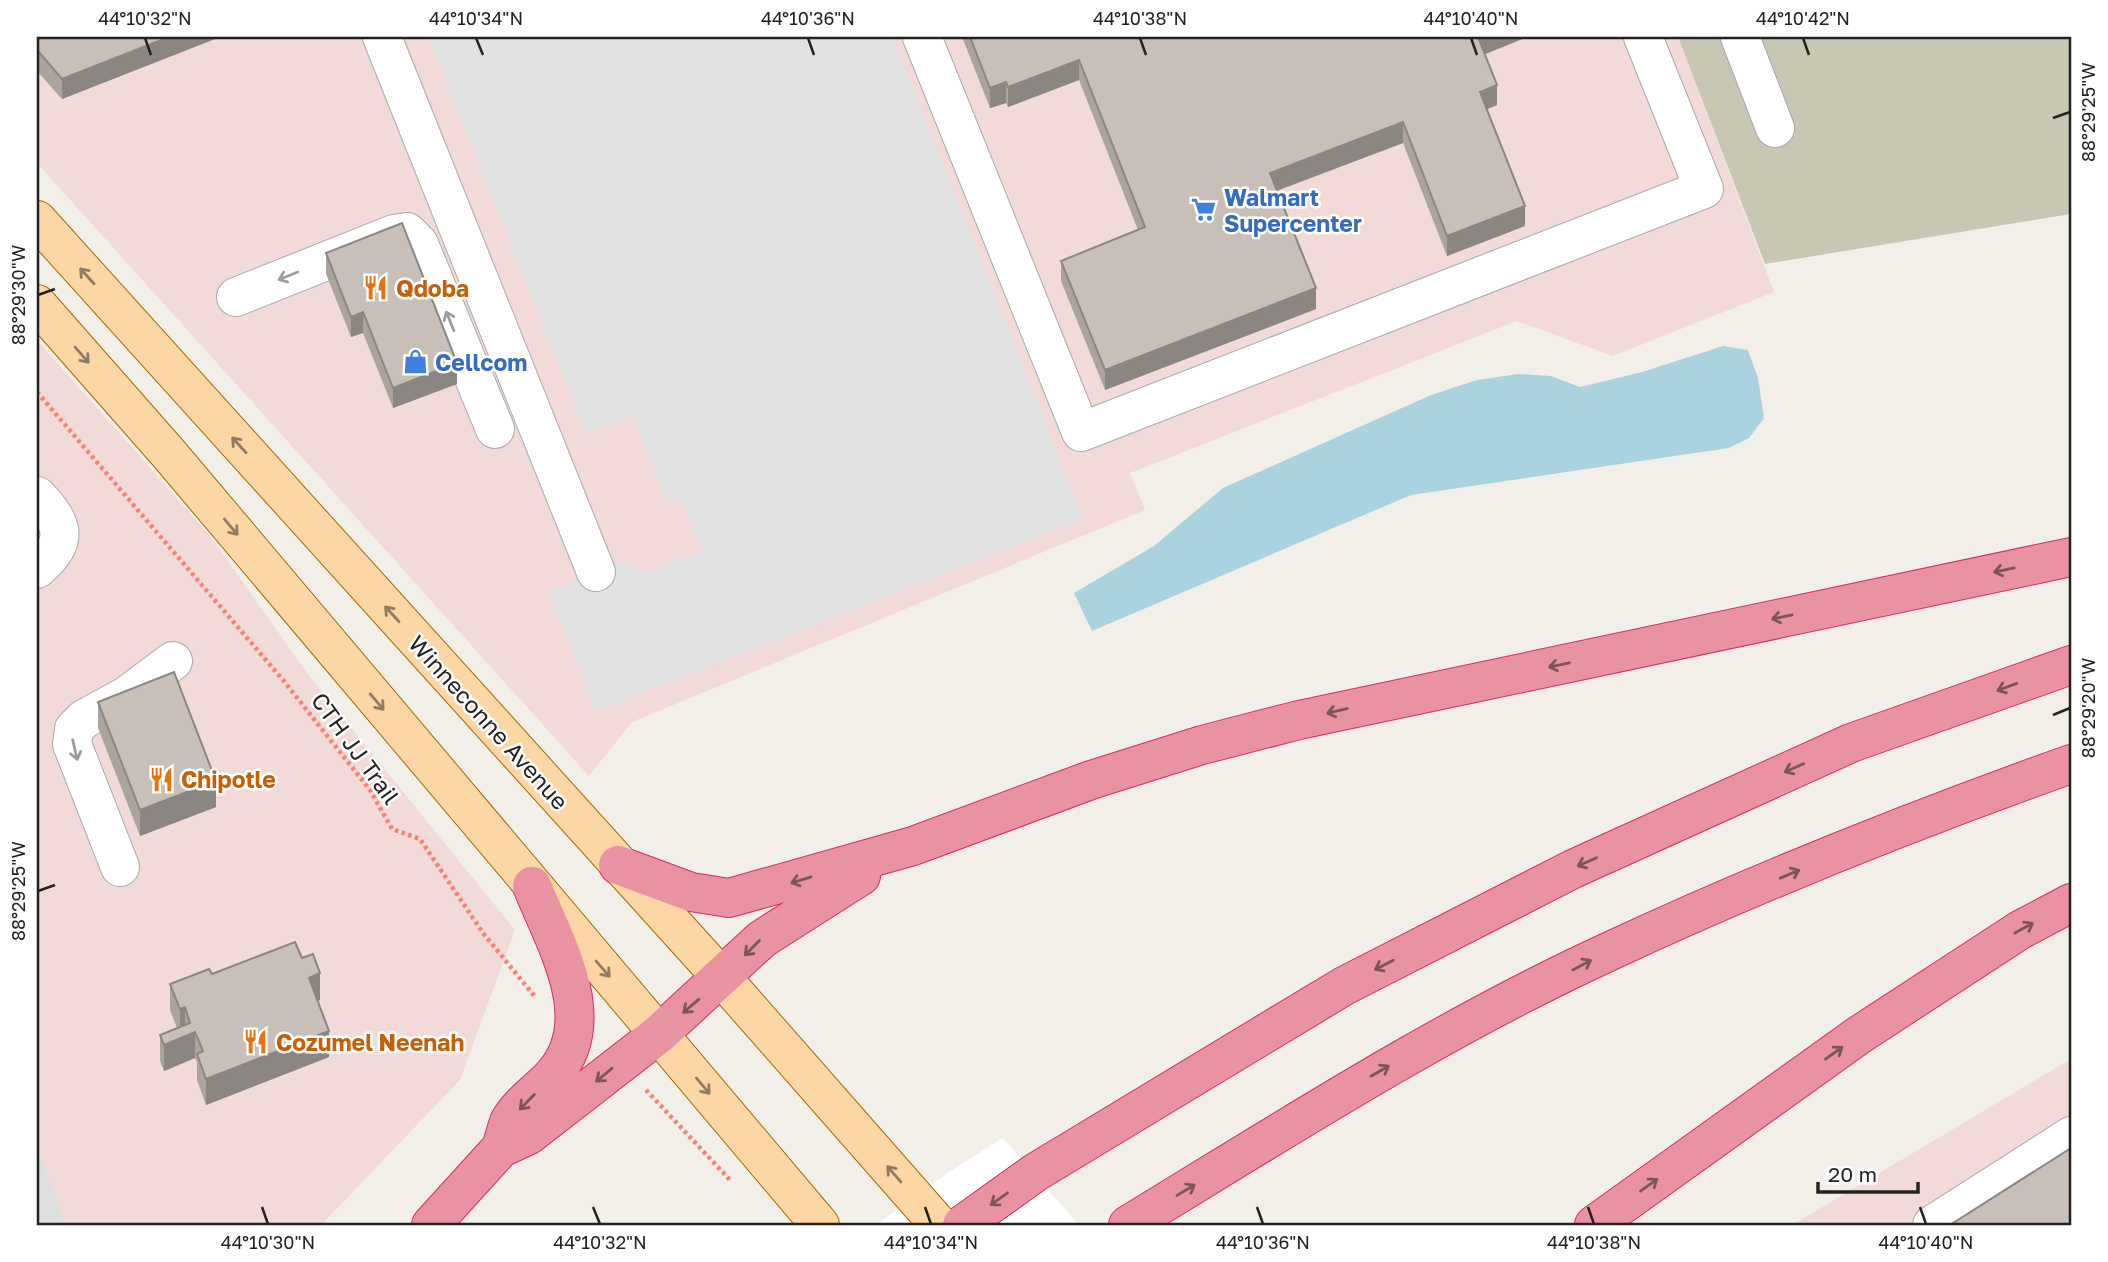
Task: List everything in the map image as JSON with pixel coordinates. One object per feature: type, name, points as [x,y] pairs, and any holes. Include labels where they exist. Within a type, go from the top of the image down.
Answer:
[{"type":"highway","points":[[618,865],[691,892],[729,898],[913,846],[1091,780],[1202,745],[1299,720],[2071,557]]},
{"type":"highway","points":[[962,1225],[1036,1172],[1344,986],[1573,869],[1851,743],[2071,665]]},
{"type":"highway","points":[[1128,1225],[1380,1071],[1605,953],[1929,814],[2071,764]]},
{"type":"highway","points":[[501,1147],[529,1135],[623,1059],[659,1034],[762,939],[913,846]]},
{"type":"highway","points":[[431,1225],[501,1147],[510,1120],[556,1072],[568,1051],[576,1023],[571,983],[532,886]]},
{"type":"highway","points":[[1594,1225],[1859,1035],[2020,930],[2071,903]]},
{"type":"main road","name":"Winneconne Avenue","points":[[37,220],[722,978],[939,1225]]},
{"type":"main road","points":[[37,304],[169,454],[820,1225]]},
{"type":"street","points":[[382,37],[596,572]]},
{"type":"street","points":[[922,37],[1082,432],[1704,188],[1643,37]]},
{"type":"street","points":[[1740,37],[1775,128]]},
{"type":"street","points":[[236,296],[394,234],[407,232],[418,244],[495,429]]},
{"type":"street","points":[[37,496],[54,516],[60,530],[59,543],[52,556],[37,569]]},
{"type":"street","points":[[120,867],[72,744],[74,729],[84,719],[127,696],[173,661]]},
{"type":"street","points":[[1932,1225],[2071,1136]]},
{"type":"path","name":"CTH JJ Trail","points":[[37,393],[283,680],[370,790],[392,830],[420,839],[482,933],[523,985],[551,1014],[576,1023]]},
{"type":"path","points":[[623,1059],[648,1093],[735,1185]]},
{"type":"shaded area","points":[[37,37],[1678,37],[1774,292],[1613,356],[1517,321],[1130,473],[1145,510],[632,722],[589,776],[37,163]]},
{"type":"shaded area","points":[[428,37],[893,37],[1083,519],[596,711],[548,591],[618,562],[639,569],[657,569],[702,551],[681,499],[668,504],[633,415],[586,433]]},
{"type":"shaded area","points":[[1678,37],[2071,37],[2071,214],[1765,264]]},
{"type":"shaded area","points":[[37,340],[210,536],[310,677],[515,930],[460,1080],[321,1225],[66,1225],[37,1146]]},
{"type":"shaded area","points":[[2071,1059],[2071,1225],[1792,1225]]},
{"type":"shaded area","points":[[37,1146],[66,1225],[37,1225]]},
{"type":"water","points":[[1723,346],[1748,350],[1758,378],[1764,418],[1749,438],[1729,448],[1411,495],[1092,631],[1074,593],[1154,546],[1223,488],[1431,395],[1477,380],[1518,374],[1551,376],[1580,387],[1642,372]]},
{"type":"pier","points":[[1003,1138],[1079,1225],[876,1225],[949,1172]]},
{"type":"building","points":[[37,37],[169,37],[62,79],[37,50]]},
{"type":"building","name":"Walmart Supercenter","points":[[970,37],[1478,37],[1497,85],[1480,92],[1525,206],[1447,236],[1403,122],[1270,173],[1316,288],[1105,370],[1061,261],[1145,227],[1079,60],[1008,87],[1006,82],[990,88]]},
{"type":"building","points":[[402,223],[457,363],[393,388],[363,312],[351,317],[326,253]]},
{"type":"building","name":"Chipotle","points":[[174,672],[216,781],[140,810],[98,702]]},
{"type":"building","name":"Cozumel Neenah","points":[[295,942],[302,958],[313,954],[320,973],[309,978],[329,1031],[206,1079],[197,1054],[203,1051],[195,1032],[164,1045],[160,1035],[190,1023],[185,1007],[180,1009],[170,984],[209,969],[212,974]]},
{"type":"building","points":[[2071,1148],[2071,1225],[1950,1225]]},
{"type":"place","name":"Walmart Supercenter","points":[[1204,210]]},
{"type":"place","name":"Qdoba","points":[[376,288]]},
{"type":"place","name":"Cellcom","points":[[415,362]]},
{"type":"place","name":"Chipotle","points":[[161,779]]},
{"type":"place","name":"Cozumel Neenah","points":[[256,1042]]}]
